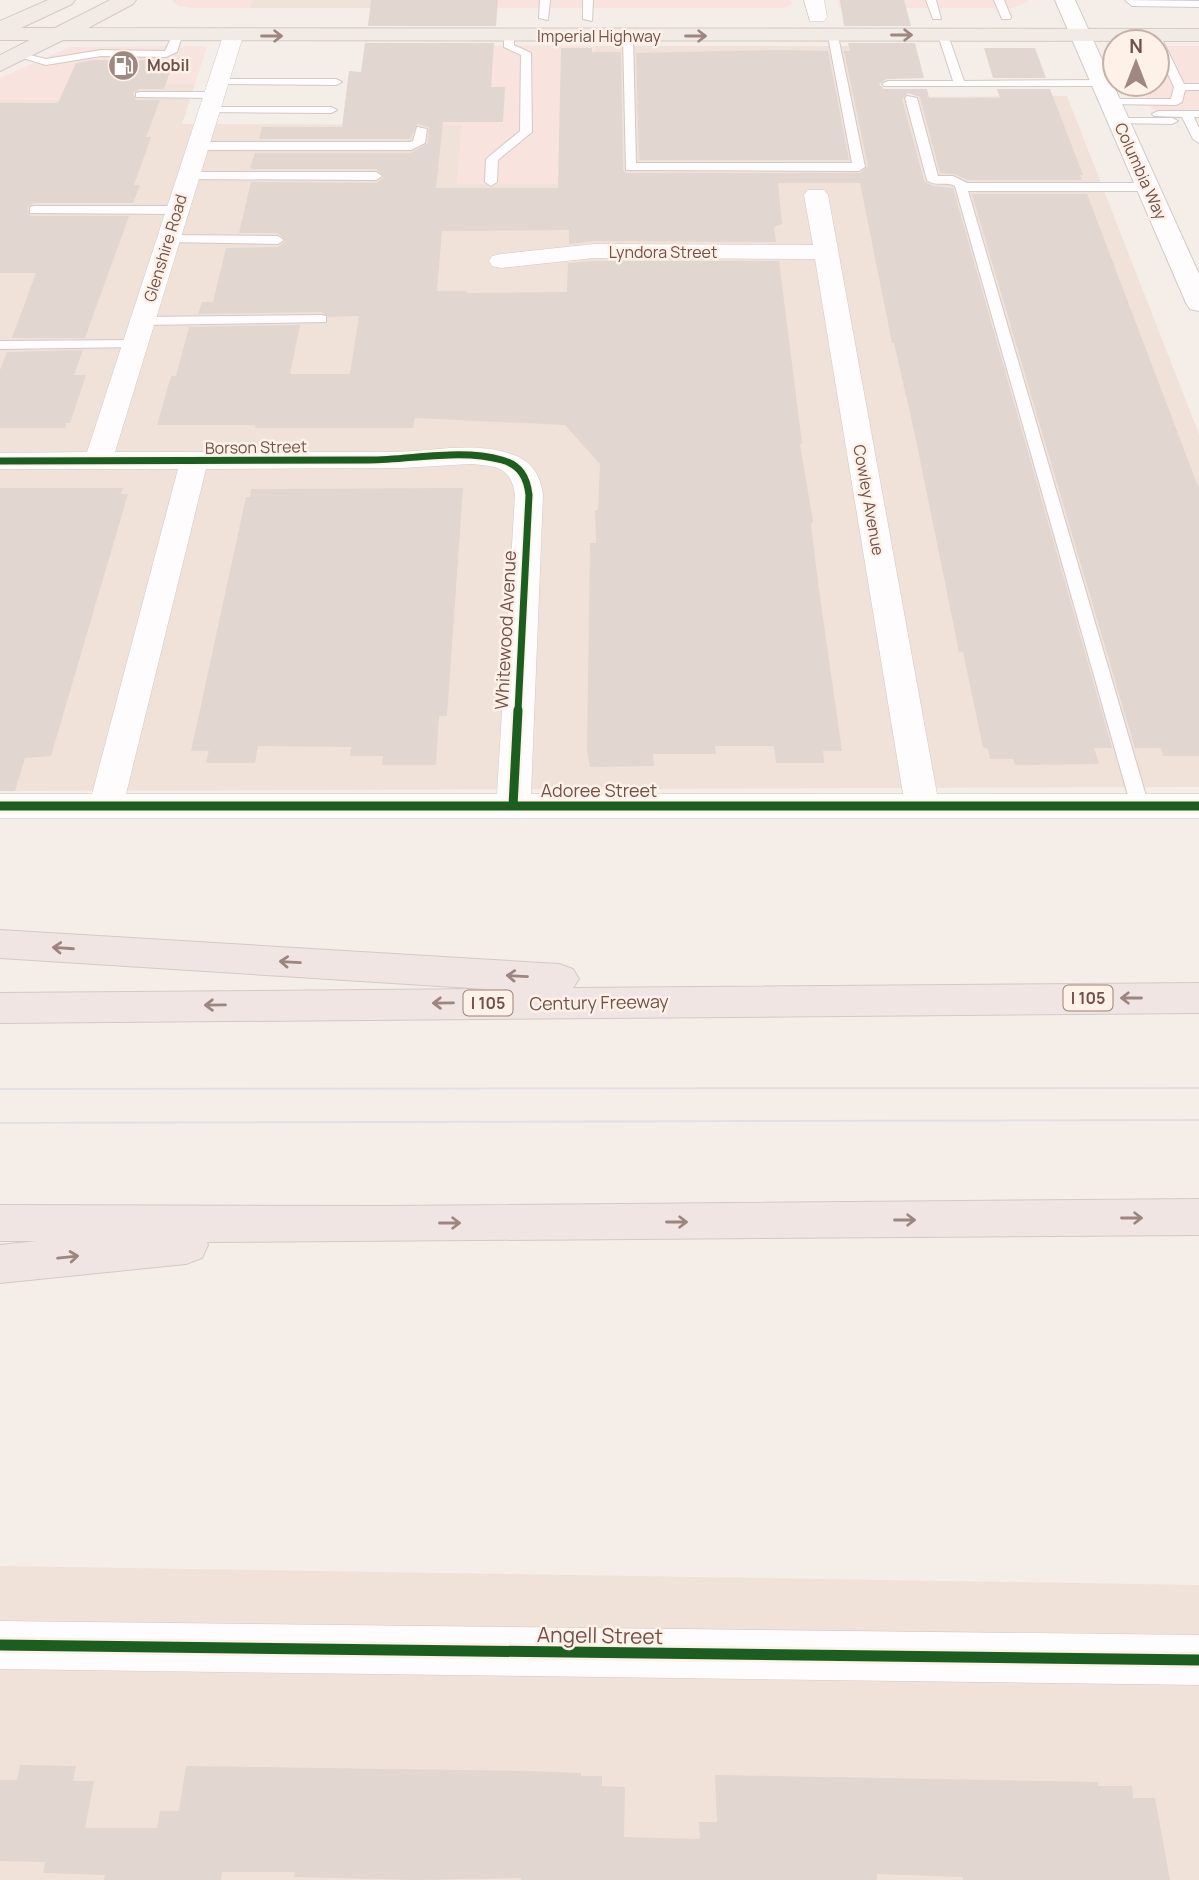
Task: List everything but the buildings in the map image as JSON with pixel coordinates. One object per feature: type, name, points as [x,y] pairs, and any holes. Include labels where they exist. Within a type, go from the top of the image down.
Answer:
[{"type":"highway","points":[[0,944],[558,979],[893,986],[977,998]]},
{"type":"highway","name":"Century Freeway","points":[[0,1008],[1199,998]]},
{"type":"highway","points":[[0,1223],[382,1224],[1199,1217]]},
{"type":"highway","points":[[0,1264],[382,1224]]},
{"type":"main road","points":[[0,32],[65,0]]},
{"type":"main road","points":[[9,59],[126,0]]},
{"type":"main road","name":"Imperial Highway","points":[[0,32],[57,36],[104,45],[177,36],[833,36],[1003,8],[1121,28]]},
{"type":"main road","name":"Imperial Highway","points":[[0,18],[544,9],[815,9],[937,17],[1199,17]]},
{"type":"main road","name":"Imperial Highway","points":[[1171,35],[1199,35]]},
{"type":"street","name":"Columbia Way","points":[[1073,18],[1199,303]]},
{"type":"street","name":"Glenshire Road","points":[[98,461],[233,36]]},
{"type":"street","name":"Cowley Avenue","points":[[816,195],[922,805]]},
{"type":"street","name":"Lyndora Street","points":[[501,261],[594,251],[825,252]]},
{"type":"street","name":"Borson Street","points":[[0,461],[402,460],[488,456],[511,463]]},
{"type":"street","points":[[106,805],[194,462]]},
{"type":"street","name":"Whitewood Avenue","points":[[511,463],[526,476],[529,495],[513,806]]},
{"type":"street","name":"Adoree Street","points":[[0,806],[1199,806]]},
{"type":"street","name":"Angell Street","points":[[0,1644],[1199,1660]]},
{"type":"lane","points":[[1130,0],[1132,3],[1199,4]]},
{"type":"lane","points":[[937,17],[960,84]]},
{"type":"lane","points":[[491,182],[492,159],[526,132],[526,53],[509,47],[509,36]]},
{"type":"lane","points":[[628,36],[630,167],[859,167],[833,36]]},
{"type":"lane","points":[[9,59],[46,62],[104,45]]},
{"type":"lane","points":[[1171,68],[1180,87],[1176,102]]},
{"type":"lane","points":[[139,96],[214,96],[336,82]]},
{"type":"lane","points":[[888,84],[960,84],[1192,116],[1199,138]]},
{"type":"lane","points":[[1180,87],[1199,87]]},
{"type":"lane","points":[[214,96],[331,110]]},
{"type":"lane","points":[[911,98],[933,180],[953,180],[965,187]]},
{"type":"lane","points":[[1111,105],[1176,102],[1199,106]]},
{"type":"lane","points":[[198,146],[411,146],[419,143],[421,129]]},
{"type":"lane","points":[[188,176],[376,176]]},
{"type":"lane","points":[[1140,806],[961,187],[1148,187]]},
{"type":"lane","points":[[34,210],[177,210]]},
{"type":"lane","points":[[169,239],[278,240]]},
{"type":"lane","points":[[143,321],[321,319]]},
{"type":"lane","points":[[0,345],[135,344]]},
{"type":"shaded area","points":[[172,0],[252,0],[250,8],[191,8],[179,6]]},
{"type":"shaded area","points":[[252,0],[456,0],[455,8],[250,8]]},
{"type":"shaded area","points":[[456,0],[791,0],[792,4],[784,8],[455,8]]},
{"type":"shaded area","points":[[837,0],[1029,1],[1013,8],[840,8]]},
{"type":"shaded area","points":[[411,45],[595,46],[595,184],[457,184],[462,125],[398,125]]},
{"type":"shaded area","points":[[595,46],[867,46],[879,97],[1067,96],[1199,434],[1199,787],[0,791],[0,100],[137,99],[143,84],[195,84],[182,124],[462,125],[457,184],[595,183]]},
{"type":"shaded area","points":[[1171,46],[1199,46],[1199,110],[1152,110],[1147,98],[1171,98]]},
{"type":"shaded area","points":[[70,47],[207,47],[195,84],[144,84],[138,99],[0,100],[0,78]]},
{"type":"shaded area","points":[[0,1566],[1199,1585],[1199,1880],[0,1880]]},
{"type":"tram line","points":[[0,1089],[1199,1088]]},
{"type":"tram line","points":[[0,1123],[1199,1120]]},
{"type":"cycle path","points":[[0,461],[402,460],[470,456],[505,461],[518,468],[527,481],[529,495],[513,806]]},
{"type":"cycle path","points":[[0,806],[1199,806]]},
{"type":"cycle path","points":[[0,1645],[1199,1660]]},
{"type":"place","name":"Mobil","points":[[124,65]]}]
